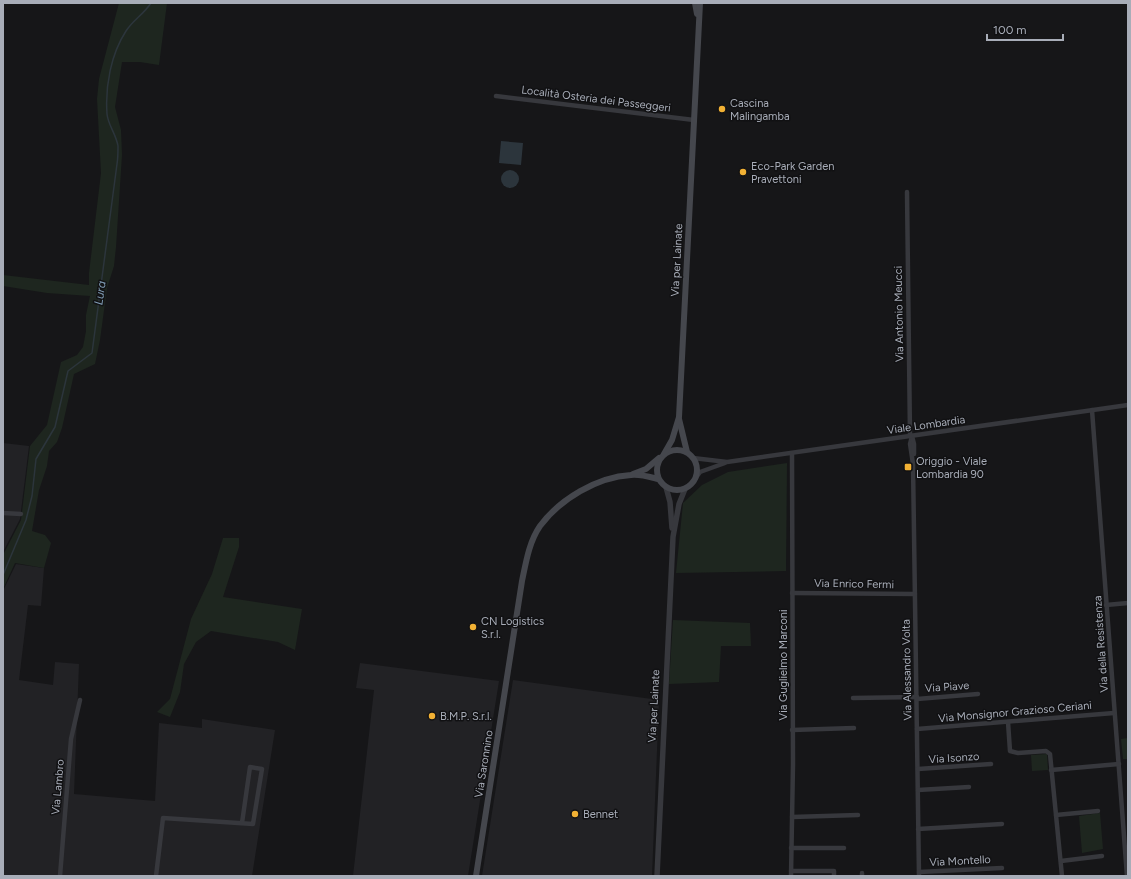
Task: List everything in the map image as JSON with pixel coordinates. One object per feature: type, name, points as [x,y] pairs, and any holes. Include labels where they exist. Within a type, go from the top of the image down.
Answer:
[{"type":"main road","points":[[695,3],[698,26]]},
{"type":"main road","points":[[698,26],[700,3]]},
{"type":"main road","name":"Via per Lainate","points":[[662,456],[672,440],[679,417],[698,26]]},
{"type":"main road","name":"Via per Lainate","points":[[679,417],[687,452]]},
{"type":"main road","points":[[675,450],[687,452],[693,458],[697,470],[694,482],[685,489],[672,490],[666,487],[658,479],[656,468],[662,456],[675,450]]},
{"type":"main road","name":"Via Saronnino","points":[[476,876],[528,552],[540,527],[566,500],[602,481],[632,475],[646,469],[662,456]]},
{"type":"main road","name":"Via Saronnino","points":[[632,475],[658,479]]},
{"type":"street","name":"Località Osteria dei Passeggeri","points":[[496,96],[694,120]]},
{"type":"street","name":"Via Antonio Meucci","points":[[907,192],[911,436]]},
{"type":"street","name":"Viale Lombardia","points":[[694,482],[700,472],[727,462],[792,454],[1128,405]]},
{"type":"street","name":"Via della Resistenza","points":[[1092,410],[1127,876]]},
{"type":"street","name":"Via Alessandro Volta","points":[[911,436],[914,444],[913,464],[919,874]]},
{"type":"street","name":"Via Guglielmo Marconi","points":[[791,873],[792,454]]},
{"type":"street","name":"Viale Lombardia","points":[[693,458],[727,462]]},
{"type":"street","name":"Via per Lainate","points":[[666,487],[670,502],[673,536]]},
{"type":"street","name":"Via per Lainate","points":[[656,876],[673,536],[679,504],[685,489]]},
{"type":"street","points":[[3,513],[21,514]]},
{"type":"street","name":"Via Enrico Fermi","points":[[792,593],[915,594]]},
{"type":"street","points":[[1106,605],[1128,603]]},
{"type":"street","name":"Via Piave","points":[[853,698],[917,698],[978,694]]},
{"type":"street","name":"Via Lambro","points":[[60,876],[71,739],[80,700]]},
{"type":"street","name":"Via Monsignor Grazioso Ceriani","points":[[917,729],[1114,713]]},
{"type":"street","points":[[1008,722],[1010,751],[1018,753],[1049,752],[1062,876]]},
{"type":"street","points":[[792,730],[854,728]]},
{"type":"street","name":"Via Isonzo","points":[[918,769],[991,764]]},
{"type":"street","points":[[1052,770],[1119,764]]},
{"type":"street","points":[[156,876],[163,818],[253,824],[262,769],[250,767],[242,823]]},
{"type":"street","points":[[918,790],[969,787]]},
{"type":"street","points":[[1056,815],[1098,811]]},
{"type":"street","points":[[792,817],[858,815]]},
{"type":"street","points":[[918,829],[1002,824]]},
{"type":"street","points":[[791,848],[844,848]]},
{"type":"street","points":[[1061,861],[1102,856]]},
{"type":"street","name":"Via Montello","points":[[919,874],[1002,868]]},
{"type":"street","points":[[791,873],[834,871],[834,876]]},
{"type":"shaded area","points":[[119,3],[167,3],[159,65],[140,62],[122,62],[115,107],[121,130],[122,155],[116,247],[114,266],[107,288],[95,364],[74,374],[62,428],[57,442],[49,451],[47,466],[39,490],[32,531],[45,535],[51,543],[44,568],[15,563],[3,589],[3,555],[21,520],[30,446],[47,425],[61,362],[77,355],[83,347],[86,331],[86,315],[90,296],[47,293],[3,286],[3,275],[89,285],[89,273],[101,173],[97,99],[99,79]]},
{"type":"shaded area","points":[[501,141],[523,143],[521,165],[499,163]]},
{"type":"shaded area","points":[[506,170],[514,170],[519,175],[517,186],[514,188],[506,188],[501,183],[501,175]]},
{"type":"shaded area","points":[[3,443],[29,446],[20,519],[3,552]]},
{"type":"shaded area","points":[[787,463],[786,571],[676,573],[683,503],[702,485],[728,472]]},
{"type":"shaded area","points":[[223,538],[239,538],[239,547],[223,597],[302,609],[295,650],[278,642],[211,631],[196,642],[184,664],[180,692],[170,717],[157,712],[170,699],[191,619],[212,574]]},
{"type":"shaded area","points":[[16,564],[44,568],[41,606],[28,605],[19,680],[53,685],[55,662],[79,664],[74,794],[155,801],[159,723],[202,728],[202,719],[275,730],[252,876],[3,876],[3,591]]},
{"type":"shaded area","points":[[673,620],[750,623],[751,646],[721,646],[719,682],[669,684]]},
{"type":"shaded area","points":[[360,663],[499,681],[468,876],[353,876],[374,690],[356,688]]},
{"type":"shaded area","name":"Bennet","points":[[513,680],[659,700],[652,876],[482,876]]},
{"type":"shaded area","points":[[1128,738],[1128,759],[1123,759],[1121,739]]},
{"type":"shaded area","points":[[1047,754],[1048,770],[1032,771],[1031,755]]},
{"type":"shaded area","points":[[1100,813],[1103,849],[1082,853],[1079,816]]},
{"type":"waterway","name":"Lura","points":[[3,575],[26,520],[32,496],[36,459],[55,427],[68,371],[92,353],[118,157],[117,142],[107,114],[108,81],[116,50],[121,40],[129,27],[151,3]]},
{"type":"place","name":"Cascina Malingamba","points":[[722,109]]},
{"type":"place","name":"Eco-Park Garden Pravettoni","points":[[743,172]]},
{"type":"place","name":"Origgio - Viale Lombardia 90","points":[[908,467]]},
{"type":"place","name":"CN Logistics S.r.l.","points":[[473,627]]},
{"type":"place","name":"B.M.P. S.r.l.","points":[[432,716]]},
{"type":"place","name":"Bennet","points":[[575,814]]}]
